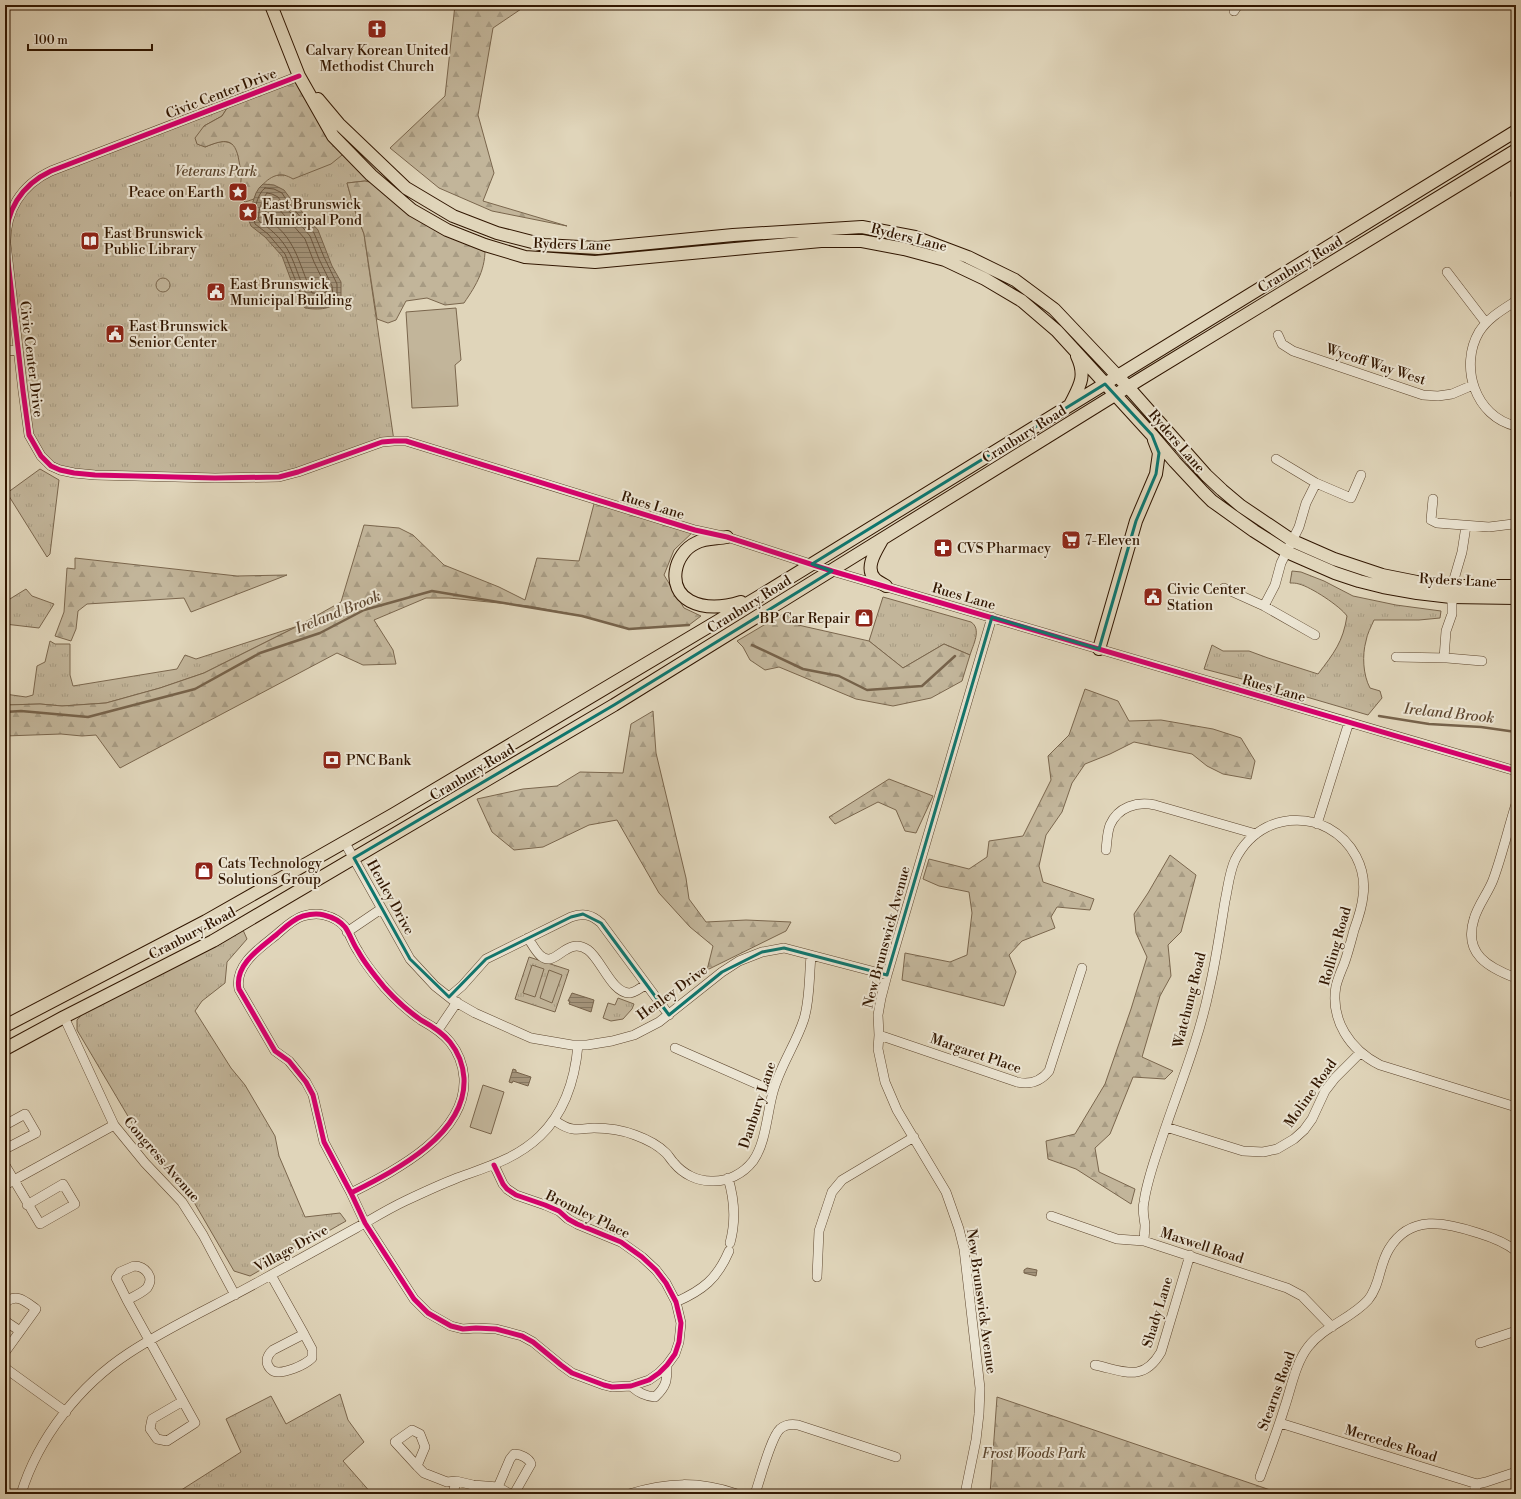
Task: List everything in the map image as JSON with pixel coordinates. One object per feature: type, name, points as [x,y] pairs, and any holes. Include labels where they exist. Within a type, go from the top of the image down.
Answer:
[{"type":"main road","name":"Ryders Lane","points":[[272,5],[299,76],[333,136],[371,175],[412,210],[447,230],[485,246],[525,257],[595,262],[821,241],[862,241],[904,248],[945,260],[985,279],[1022,301],[1057,331],[1212,501],[1287,552],[1359,581],[1417,593],[1451,592],[1516,586]]},
{"type":"main road","name":"Ryders Lane","points":[[299,76],[339,124],[406,188],[453,216],[497,233],[544,244],[598,248],[733,235],[862,227],[915,238],[968,257],[1015,280],[1054,309],[1118,376],[1222,490],[1241,506],[1293,541],[1334,560],[1376,573],[1417,582],[1451,592],[1516,598]]},
{"type":"main road","name":"Cranbury Road","points":[[5,1026],[206,921],[345,843],[760,596],[1516,131]]},
{"type":"main road","name":"Cranbury Road","points":[[5,1049],[213,940],[614,705],[1116,396],[1128,387],[1516,150]]},
{"type":"main road","points":[[1070,405],[1080,384],[1082,374],[1080,363],[1072,348]]},
{"type":"main road","points":[[1100,649],[1136,521],[1156,474],[1159,453],[1152,435]]},
{"type":"main road","points":[[727,537],[700,541],[684,551],[680,557],[676,571],[677,586],[680,593],[690,601],[697,604],[713,606],[732,605],[760,596]]},
{"type":"main road","points":[[882,540],[870,565],[871,573],[875,580],[886,586]]},
{"type":"street","name":"Civic Center Drive","points":[[299,76],[51,171],[25,189],[16,201],[10,215],[6,237],[29,435],[41,456],[51,466],[60,470],[95,476],[214,478],[279,477],[298,472],[382,442],[394,440],[406,442]]},
{"type":"street","points":[[1448,272],[1486,323]]},
{"type":"street","points":[[1516,301],[1496,314],[1486,323],[1475,339],[1471,352],[1470,371],[1473,385],[1481,402],[1490,412],[1501,420],[1516,426]]},
{"type":"street","name":"Wycoff Way West","points":[[1278,335],[1282,344],[1293,351],[1416,393],[1438,396],[1459,392],[1473,385]]},
{"type":"street","points":[[5,351],[18,350]]},
{"type":"street","name":"Rues Lane","points":[[406,442],[682,526],[727,537],[832,571],[1516,771]]},
{"type":"street","points":[[1276,459],[1316,483],[1351,498],[1361,474]]},
{"type":"street","points":[[1264,606],[1275,585],[1281,563],[1293,541],[1306,503],[1316,483]]},
{"type":"street","points":[[1433,499],[1431,520],[1437,523],[1489,527],[1513,524]]},
{"type":"street","points":[[1444,658],[1446,631],[1452,614],[1451,592],[1462,552],[1466,526]]},
{"type":"street","points":[[1224,588],[1264,606],[1315,635]]},
{"type":"street","name":"New Brunswick Avenue","points":[[965,1494],[976,1440],[980,1388],[964,1249],[960,1229],[946,1192],[897,1110],[885,1082],[878,1049],[880,1035],[878,1015],[887,975],[992,617]]},
{"type":"street","points":[[1396,657],[1444,658],[1482,661]]},
{"type":"street","points":[[1318,824],[1349,722]]},
{"type":"street","points":[[1106,850],[1108,832],[1114,819],[1124,808],[1138,803],[1155,805],[1256,834]]},
{"type":"street","points":[[1516,804],[1493,880],[1474,918],[1472,936],[1477,952],[1485,963],[1500,972],[1516,978]]},
{"type":"street","name":"Watchung Road","points":[[1144,1241],[1144,1203],[1152,1168],[1200,1024],[1209,991],[1232,867],[1242,848],[1256,834],[1269,826],[1296,820],[1318,824]]},
{"type":"street","name":"Rolling Road","points":[[1318,824],[1330,830],[1347,843],[1358,861],[1362,874],[1364,888],[1362,902],[1344,965],[1338,978],[1335,1001],[1337,1016],[1342,1030],[1350,1042],[1360,1053],[1380,1065],[1516,1107]]},
{"type":"street","name":"Henley Drive","points":[[345,843],[410,959],[435,986],[453,1000],[475,1013],[531,1038],[578,1045],[612,1042],[634,1035],[660,1022],[722,972],[739,961],[762,952],[784,948],[887,975]]},
{"type":"street","points":[[351,1193],[412,1159],[431,1143],[449,1124],[456,1114],[463,1094],[463,1073],[460,1059],[453,1047],[445,1036],[420,1019],[385,988],[370,970],[347,932],[381,909]]},
{"type":"street","name":"Bromley Place","points":[[347,932],[340,922],[325,915],[317,914],[302,916],[286,927],[248,960],[240,973],[238,985],[275,1051],[289,1061],[306,1082],[313,1095],[324,1142],[365,1223],[414,1299],[428,1313],[451,1326],[463,1329],[496,1329],[510,1332],[533,1342],[561,1366],[572,1373],[608,1386],[631,1386],[649,1380],[659,1373],[675,1354],[680,1336],[681,1323],[676,1302],[656,1270],[642,1256],[621,1242],[568,1219],[559,1211],[512,1192],[503,1184],[494,1165]]},
{"type":"street","points":[[438,1030],[462,986],[486,959],[571,917],[583,914],[591,916],[601,923],[669,1015]]},
{"type":"street","points":[[528,938],[540,955],[548,959],[554,958],[565,949],[571,947],[584,948],[590,951],[616,987],[625,992],[635,992],[646,984]]},
{"type":"street","name":"Danbury Lane","points":[[554,1120],[563,1126],[572,1129],[614,1129],[646,1139],[664,1151],[678,1167],[691,1176],[701,1180],[711,1181],[728,1178],[745,1169],[758,1152],[773,1091],[804,1020],[808,1002],[811,956]]},
{"type":"street","name":"Margaret Place","points":[[880,1035],[1017,1082],[1031,1083],[1039,1080],[1049,1071],[1082,968]]},
{"type":"street","name":"Congress Avenue","points":[[64,1017],[114,1125],[186,1207],[235,1294]]},
{"type":"street","name":"Village Drive","points":[[21,1494],[34,1463],[48,1437],[66,1412],[84,1391],[105,1371],[128,1354],[404,1201],[454,1179],[508,1160],[531,1145],[541,1136],[554,1120],[564,1103],[570,1090],[576,1064],[578,1045]]},
{"type":"street","points":[[675,1048],[773,1091]]},
{"type":"street","name":"Moline Road","points":[[1166,1128],[1243,1152],[1263,1152],[1276,1149],[1289,1143],[1304,1130],[1312,1119],[1325,1091],[1335,1078],[1360,1053]]},
{"type":"street","points":[[5,1124],[25,1114],[36,1133],[5,1149]]},
{"type":"street","points":[[5,1186],[114,1125]]},
{"type":"street","points":[[817,1277],[819,1231],[832,1192],[842,1180],[914,1137]]},
{"type":"street","points":[[5,1165],[27,1205],[40,1224],[75,1204],[63,1184],[27,1205]]},
{"type":"street","points":[[676,1302],[691,1296],[706,1285],[718,1273],[729,1247],[734,1228],[735,1212],[732,1191],[728,1178]]},
{"type":"street","name":"Maxwell Road","points":[[1051,1216],[1117,1239],[1144,1241],[1190,1255],[1287,1288],[1302,1296],[1332,1327]]},
{"type":"street","name":"Stearns Road","points":[[1260,1478],[1280,1423],[1299,1362],[1308,1347],[1313,1342],[1368,1299],[1374,1289],[1388,1250],[1395,1240],[1414,1227],[1430,1223],[1447,1224],[1492,1237],[1511,1246],[1516,1251]]},
{"type":"street","name":"Shady Lane","points":[[1095,1365],[1131,1373],[1141,1372],[1149,1368],[1155,1362],[1161,1352],[1190,1255]]},
{"type":"street","points":[[271,1275],[304,1334],[312,1349],[312,1358],[309,1361],[283,1373],[273,1372],[267,1363],[269,1354],[273,1350],[304,1334]]},
{"type":"street","points":[[5,1303],[9,1299],[18,1298],[36,1309],[5,1352]]},
{"type":"street","points":[[127,1300],[150,1341],[183,1401],[195,1423],[167,1441],[157,1439],[150,1428],[152,1419],[183,1401]]},
{"type":"street","points":[[5,1321],[20,1331]]},
{"type":"street","points":[[1480,1343],[1516,1331]]},
{"type":"street","points":[[631,1386],[645,1396],[655,1397],[662,1390],[667,1380],[667,1365]]},
{"type":"street","points":[[5,1368],[66,1412]]},
{"type":"street","name":"Mercedes Road","points":[[1280,1423],[1477,1484]]},
{"type":"street","points":[[755,1494],[776,1434],[786,1426],[792,1424],[896,1457]]},
{"type":"street","points":[[498,1487],[510,1459],[514,1454],[518,1454],[530,1460],[531,1464],[514,1494]]},
{"type":"street","points":[[417,1466],[424,1473],[447,1482],[456,1481],[472,1489],[498,1487],[510,1494]]},
{"type":"street","points":[[1473,1494],[1477,1484],[1516,1472]]},
{"type":"street","points":[[452,1494],[456,1481]]},
{"type":"street","points":[[629,1494],[670,1485],[683,1484],[703,1490],[737,1494]]},
{"type":"highlighted area","points":[[1105,384],[1152,435],[1159,453],[1156,474],[1136,521],[1099,649],[992,617],[887,975],[784,948],[762,952],[722,972],[669,1015],[601,923],[583,914],[571,917],[486,959],[449,997],[410,959],[354,858],[614,705],[832,571],[812,564]]},
{"type":"green space","points":[[455,5],[527,5],[493,28],[478,115],[494,173],[483,201],[567,226],[492,211],[439,188],[390,148],[445,96]]},
{"type":"green space","points":[[299,76],[347,151],[331,164],[293,179],[284,175],[274,176],[265,182],[258,190],[254,199],[245,202],[239,195],[241,173],[237,153],[232,144],[228,142],[218,142],[205,147],[197,144],[195,138],[204,126],[222,116],[231,102]]},
{"type":"green space","name":"Veterans Park","points":[[231,102],[222,116],[204,126],[205,147],[218,142],[230,143],[277,175],[284,175],[347,151],[383,185],[365,181],[347,183],[354,208],[364,234],[394,441],[279,477],[74,473],[41,456],[34,446],[6,229],[30,184]]},
{"type":"green space","points":[[365,181],[383,185],[412,210],[485,245],[484,262],[480,276],[464,303],[445,305],[427,298],[406,301],[396,320],[388,323],[377,319],[364,234],[354,208],[347,183]]},
{"type":"green space","points":[[163,278],[168,280],[170,285],[168,290],[163,292],[158,290],[156,285],[158,280]]},
{"type":"green space","points":[[456,308],[461,360],[455,365],[458,406],[412,408],[406,312]]},
{"type":"green space","points":[[40,469],[59,480],[50,554],[47,557],[7,493]]},
{"type":"green space","points":[[595,500],[695,530],[674,550],[664,575],[684,608],[701,616],[689,625],[629,629],[582,616],[529,606],[449,598],[426,598],[374,620],[393,650],[396,664],[363,665],[337,653],[120,768],[96,735],[82,736],[61,734],[5,736],[5,705],[40,704],[62,706],[106,703],[160,688],[204,673],[298,626],[341,602],[364,525],[399,528],[413,535],[444,565],[499,587],[525,600],[537,558],[579,561]]},
{"type":"green space","points":[[75,558],[237,576],[287,575],[191,612],[184,598],[87,604],[78,611],[76,629],[71,641],[55,636],[64,612],[67,568],[75,569]]},
{"type":"green space","points":[[1292,571],[1301,572],[1324,581],[1353,596],[1396,605],[1441,611],[1440,618],[1419,620],[1374,620],[1368,633],[1364,652],[1364,665],[1370,688],[1380,691],[1382,698],[1368,715],[1204,669],[1212,645],[1223,651],[1249,651],[1318,674],[1337,647],[1343,633],[1347,616],[1332,602],[1318,593],[1297,583],[1290,583]]},
{"type":"green space","points":[[26,589],[32,596],[54,604],[39,628],[5,624],[5,602]]},
{"type":"green space","points":[[883,597],[971,622],[976,629],[976,637],[970,655],[944,644],[903,668],[869,641]]},
{"type":"green space","points":[[786,612],[798,625],[869,641],[903,668],[944,644],[970,655],[962,681],[931,698],[893,706],[856,699],[779,667],[765,670],[750,660],[743,647],[737,641]]},
{"type":"green space","points":[[298,626],[204,673],[160,688],[106,703],[62,706],[40,704],[5,705],[5,694],[26,697],[33,695],[37,666],[45,662],[50,641],[55,644],[70,644],[70,675],[73,686],[177,669],[185,655],[196,659]]},
{"type":"green space","points":[[1085,689],[1118,701],[1129,721],[1161,720],[1213,729],[1241,738],[1255,761],[1251,779],[1223,774],[1207,766],[1192,754],[1134,742],[1085,764],[1072,783],[1062,812],[1046,835],[1039,866],[1043,882],[1094,899],[1090,910],[1057,907],[1051,917],[1055,928],[1022,941],[1009,955],[1016,972],[1004,1006],[902,980],[905,953],[950,962],[967,955],[972,913],[969,892],[939,886],[923,879],[929,859],[969,869],[987,857],[989,841],[1023,836],[1051,780],[1048,756],[1069,735]]},
{"type":"green space","points":[[653,711],[656,753],[686,878],[689,899],[706,922],[746,920],[791,922],[786,931],[707,970],[713,946],[690,927],[659,893],[617,820],[589,825],[543,847],[514,850],[492,832],[477,799],[523,789],[557,786],[580,772],[623,773],[631,724]]},
{"type":"green space","points":[[889,779],[933,796],[916,833],[905,831],[896,810],[878,802],[835,824],[829,817]]},
{"type":"green space","points":[[1170,855],[1196,875],[1181,932],[1168,945],[1171,976],[1160,996],[1142,1057],[1173,1071],[1165,1079],[1133,1077],[1110,1134],[1095,1148],[1099,1172],[1135,1189],[1131,1204],[1076,1169],[1048,1159],[1046,1141],[1075,1134],[1105,1084],[1147,957],[1136,933],[1134,914]]},
{"type":"green space","points":[[243,930],[247,939],[227,962],[225,983],[202,1001],[195,1011],[231,1068],[245,1085],[275,1136],[279,1156],[305,1217],[340,1213],[346,1221],[250,1276],[234,1271],[184,1185],[145,1145],[77,1030],[77,1020],[84,1012]]},
{"type":"green space","points":[[529,957],[569,970],[555,1012],[515,999]]},
{"type":"green space","points":[[532,965],[544,969],[535,997],[523,993]]},
{"type":"green space","points":[[549,970],[562,975],[552,1003],[540,998]]},
{"type":"green space","points":[[618,998],[634,1004],[632,1009],[623,1019],[611,1021],[603,1018],[608,1003],[615,1005]]},
{"type":"green space","points":[[483,1085],[504,1092],[491,1134],[470,1127]]},
{"type":"green space","points":[[340,1394],[348,1420],[364,1442],[343,1461],[372,1494],[175,1494],[241,1452],[226,1419],[271,1396],[286,1424]]},
{"type":"green space","name":"Frost Woods Park","points":[[997,1397],[1282,1494],[990,1494]]},
{"type":"water","name":"East Brunswick Municipal Pond","points":[[263,184],[274,185],[284,190],[318,230],[332,266],[341,282],[341,298],[334,305],[320,309],[305,308],[299,301],[282,256],[265,237],[251,226],[249,221],[249,213],[256,193]]},
{"type":"water","points":[[572,993],[594,1000],[591,1012],[569,1004],[570,1001],[568,1001]]},
{"type":"water","points":[[513,1069],[516,1070],[516,1072],[531,1077],[528,1086],[513,1081],[512,1083],[509,1082]]},
{"type":"water","points":[[1027,1268],[1037,1270],[1036,1276],[1024,1273],[1024,1270]]},
{"type":"waterway","name":"Ireland Brook","points":[[5,712],[21,711],[88,717],[195,689],[260,653],[320,633],[364,610],[432,591],[582,616],[629,629],[689,625]]},
{"type":"waterway","name":"Ireland Brook","points":[[752,645],[803,669],[839,676],[867,690],[922,686],[955,656]]},
{"type":"waterway","name":"Ireland Brook","points":[[1379,716],[1429,724],[1481,727],[1516,732]]},
{"type":"cycle path","points":[[299,76],[51,171],[31,184],[17,200],[8,221],[6,244],[23,391],[29,435],[41,456],[51,466],[60,470],[74,473],[95,475],[215,478],[279,477],[298,472],[382,442],[406,441],[695,530],[727,537],[832,571],[1516,771]]},
{"type":"cycle path","points":[[351,1193],[406,1162],[425,1149],[441,1134],[454,1117],[462,1098],[464,1078],[458,1054],[447,1038],[397,1001],[385,988],[364,961],[343,925],[327,916],[319,914],[308,915],[296,919],[256,951],[240,972],[238,980],[239,989],[275,1051],[289,1061],[306,1082],[313,1095],[324,1142],[365,1223],[414,1299],[428,1313],[451,1326],[463,1329],[496,1329],[522,1336],[533,1342],[572,1373],[604,1385],[612,1387],[631,1386],[649,1380],[659,1373],[675,1354],[679,1342],[681,1323],[676,1302],[666,1283],[656,1270],[642,1257],[621,1242],[577,1224],[568,1219],[559,1211],[516,1195],[507,1189],[503,1184],[494,1165]]},
{"type":"place","name":"Calvary Korean United Methodist Church","points":[[377,29]]},
{"type":"place","name":"Peace on Earth","points":[[238,192]]},
{"type":"place","name":"East Brunswick Municipal Pond","points":[[248,212]]},
{"type":"place","name":"East Brunswick Public Library","points":[[90,241]]},
{"type":"place","name":"East Brunswick Municipal Building","points":[[216,292]]},
{"type":"place","name":"East Brunswick Senior Center","points":[[115,334]]},
{"type":"place","name":"7-Eleven","points":[[1071,540]]},
{"type":"place","name":"CVS Pharmacy","points":[[943,548]]},
{"type":"place","name":"Civic Center Station","points":[[1153,597]]},
{"type":"place","name":"BP Car Repair","points":[[864,618]]},
{"type":"place","name":"PNC Bank","points":[[332,760]]},
{"type":"place","name":"Cats Technology Solutions Group","points":[[204,871]]}]
